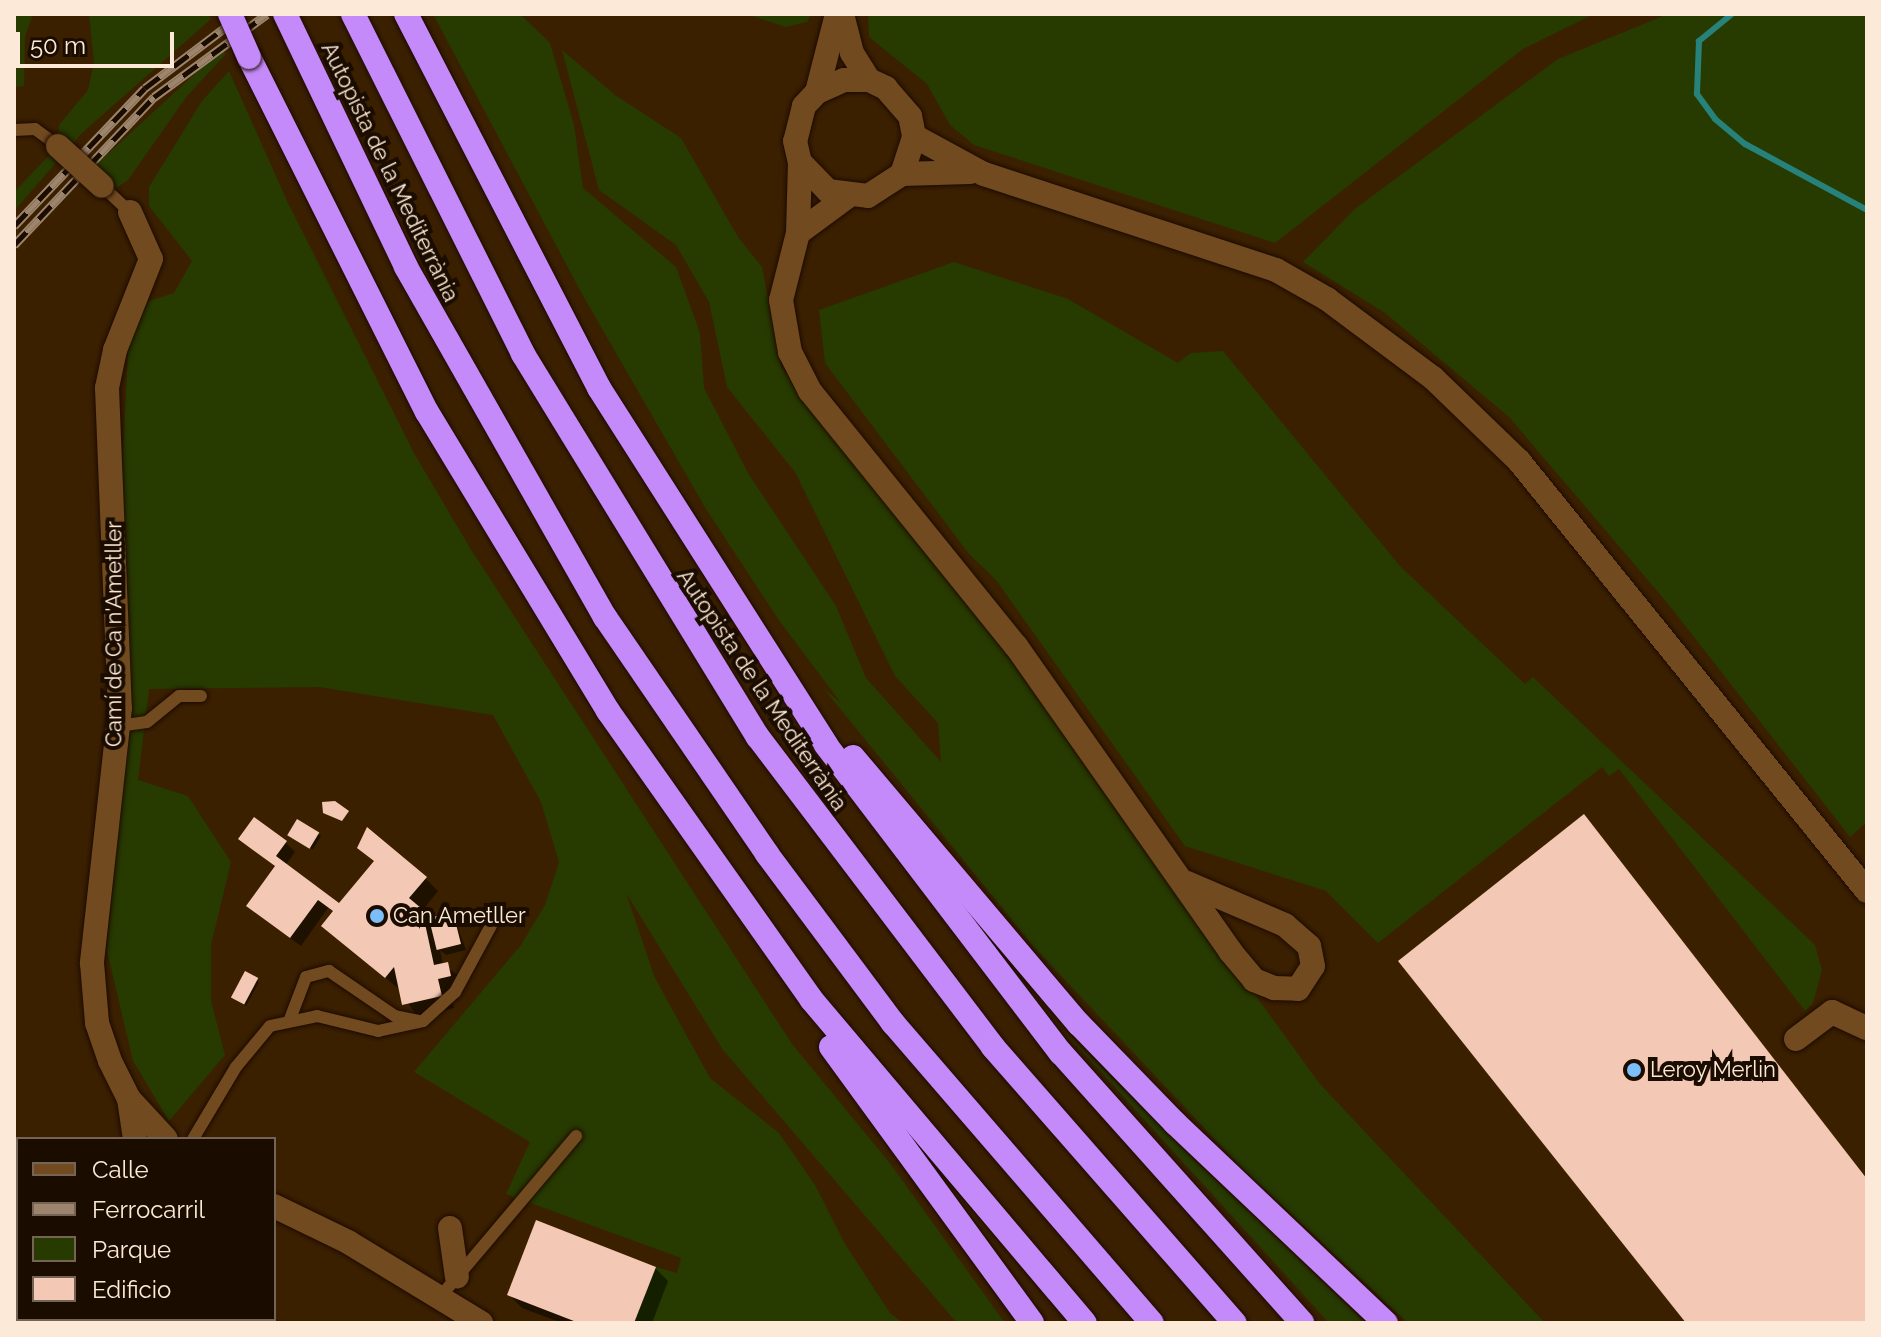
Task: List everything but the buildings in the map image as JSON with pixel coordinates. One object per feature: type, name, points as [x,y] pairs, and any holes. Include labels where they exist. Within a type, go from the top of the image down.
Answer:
[{"type":"highway","points":[[230,14],[353,271],[477,499],[608,711],[820,1011],[1085,1323]]},
{"type":"highway","name":"Autopista de la Mediterrània","points":[[353,14],[523,354],[758,737],[984,1036],[1235,1323]]},
{"type":"highway","points":[[406,14],[585,363],[763,652],[916,867],[1061,1053],[1302,1323]]},
{"type":"highway","name":"Autopista de la Mediterrània","points":[[289,23],[413,281],[613,630],[749,829],[893,1023],[1152,1323]]},
{"type":"highway","points":[[763,652],[1079,1024],[1185,1133],[1386,1323]]},
{"type":"highway","points":[[706,853],[818,1029],[1032,1323]]},
{"type":"street","points":[[840,14],[852,53],[869,80],[900,100],[914,136],[902,174]]},
{"type":"street","points":[[840,14],[817,92],[797,123],[800,162],[798,233],[781,300],[790,352],[810,391],[1016,646],[1254,980],[1274,988],[1298,989],[1313,966],[1309,946],[1285,925],[1187,883]]},
{"type":"street","points":[[817,92],[833,83],[869,80]]},
{"type":"street","points":[[914,136],[984,174],[1276,270],[1327,299],[1433,378],[1519,461],[1867,891]]},
{"type":"street","points":[[50,139],[102,186]]},
{"type":"street","points":[[800,162],[819,185],[847,197],[868,196],[902,174],[984,174]]},
{"type":"street","points":[[798,233],[847,197]]},
{"type":"street","name":"Camí de Ca n'Ametller","points":[[130,212],[151,259],[115,350],[107,388],[118,726],[92,963],[97,1023],[129,1099],[135,1137]]},
{"type":"street","points":[[1796,1039],[1832,1012],[1867,1028]]},
{"type":"street","name":"Camí de Ca n'Ametller","points":[[129,1099],[164,1137]]},
{"type":"street","points":[[276,1207],[440,1297],[481,1323]]},
{"type":"street","points":[[450,1228],[457,1277]]},
{"type":"lane","points":[[14,130],[50,139]]},
{"type":"lane","name":"Camí de Ca n'Ametller","points":[[102,186],[130,212]]},
{"type":"lane","points":[[118,726],[147,722],[179,696],[201,696]]},
{"type":"lane","points":[[194,1137],[253,1043],[270,1026],[290,1019],[317,1016],[378,1031],[423,1021],[455,992],[493,922]]},
{"type":"lane","points":[[290,1019],[306,977],[329,971],[395,1016],[423,1021]]},
{"type":"lane","points":[[440,1297],[576,1136]]},
{"type":"green space","points":[[14,14],[33,14],[25,37],[24,86],[16,87]]},
{"type":"green space","points":[[89,14],[208,14],[211,19],[82,133],[14,211],[14,192],[58,146],[59,125],[88,90],[94,63]]},
{"type":"green space","points":[[433,14],[520,14],[550,43],[574,125],[583,188],[676,267],[700,333],[704,388],[748,473],[836,606],[866,678],[941,762],[938,723],[895,676],[795,472],[727,387],[709,302],[676,245],[599,190],[562,50],[615,95],[681,138],[738,237],[762,267],[781,367],[987,627],[1320,1084],[1545,1323],[1408,1323],[1240,1166],[1035,948],[824,689],[841,703],[778,619],[706,509],[582,294]]},
{"type":"green space","points":[[746,14],[811,14],[807,22],[786,27]]},
{"type":"green space","points":[[868,14],[1594,14],[1523,49],[1275,243],[974,145],[950,125],[927,84],[869,37]]},
{"type":"green space","points":[[1668,14],[1867,14],[1867,822],[1850,837],[1669,605],[1509,417],[1385,313],[1303,262],[1356,208],[1558,59]]},
{"type":"green space","points":[[224,47],[225,55],[187,96],[128,180],[115,189],[102,186],[87,173]]},
{"type":"green space","points":[[229,71],[288,203],[414,453],[470,548],[792,1044],[889,1162],[1005,1323],[957,1323],[723,1050],[626,893],[655,978],[710,1078],[779,1133],[815,1185],[845,1244],[890,1313],[903,1323],[634,1323],[656,1267],[677,1273],[681,1258],[506,1194],[530,1142],[414,1072],[521,945],[545,905],[559,862],[541,802],[493,715],[319,687],[149,689],[138,780],[188,796],[231,862],[211,945],[211,1001],[225,1055],[169,1121],[133,1061],[107,951],[130,702],[122,477],[128,350],[143,303],[174,293],[192,261],[149,206],[149,187],[202,101]]},
{"type":"green space","points":[[954,262],[1068,299],[1178,363],[1191,353],[1223,351],[1400,566],[1525,684],[1533,677],[1815,945],[1822,970],[1813,1003],[1805,1011],[1619,769],[1609,776],[1602,767],[1378,943],[1326,891],[1185,846],[996,580],[969,554],[825,363],[819,310]]},
{"type":"green space","points":[[1063,1030],[1204,1169],[1366,1323],[1329,1323]]},
{"type":"waterway","points":[[1732,14],[1699,41],[1697,94],[1715,119],[1745,144],[1867,210]]},
{"type":"railway","points":[[14,226],[145,88],[243,14]]},
{"type":"railway","points":[[14,245],[154,97],[267,14]]},
{"type":"place","name":"Can Ametller","points":[[377,916]]},
{"type":"place","name":"Leroy Merlin","points":[[1634,1070]]}]
